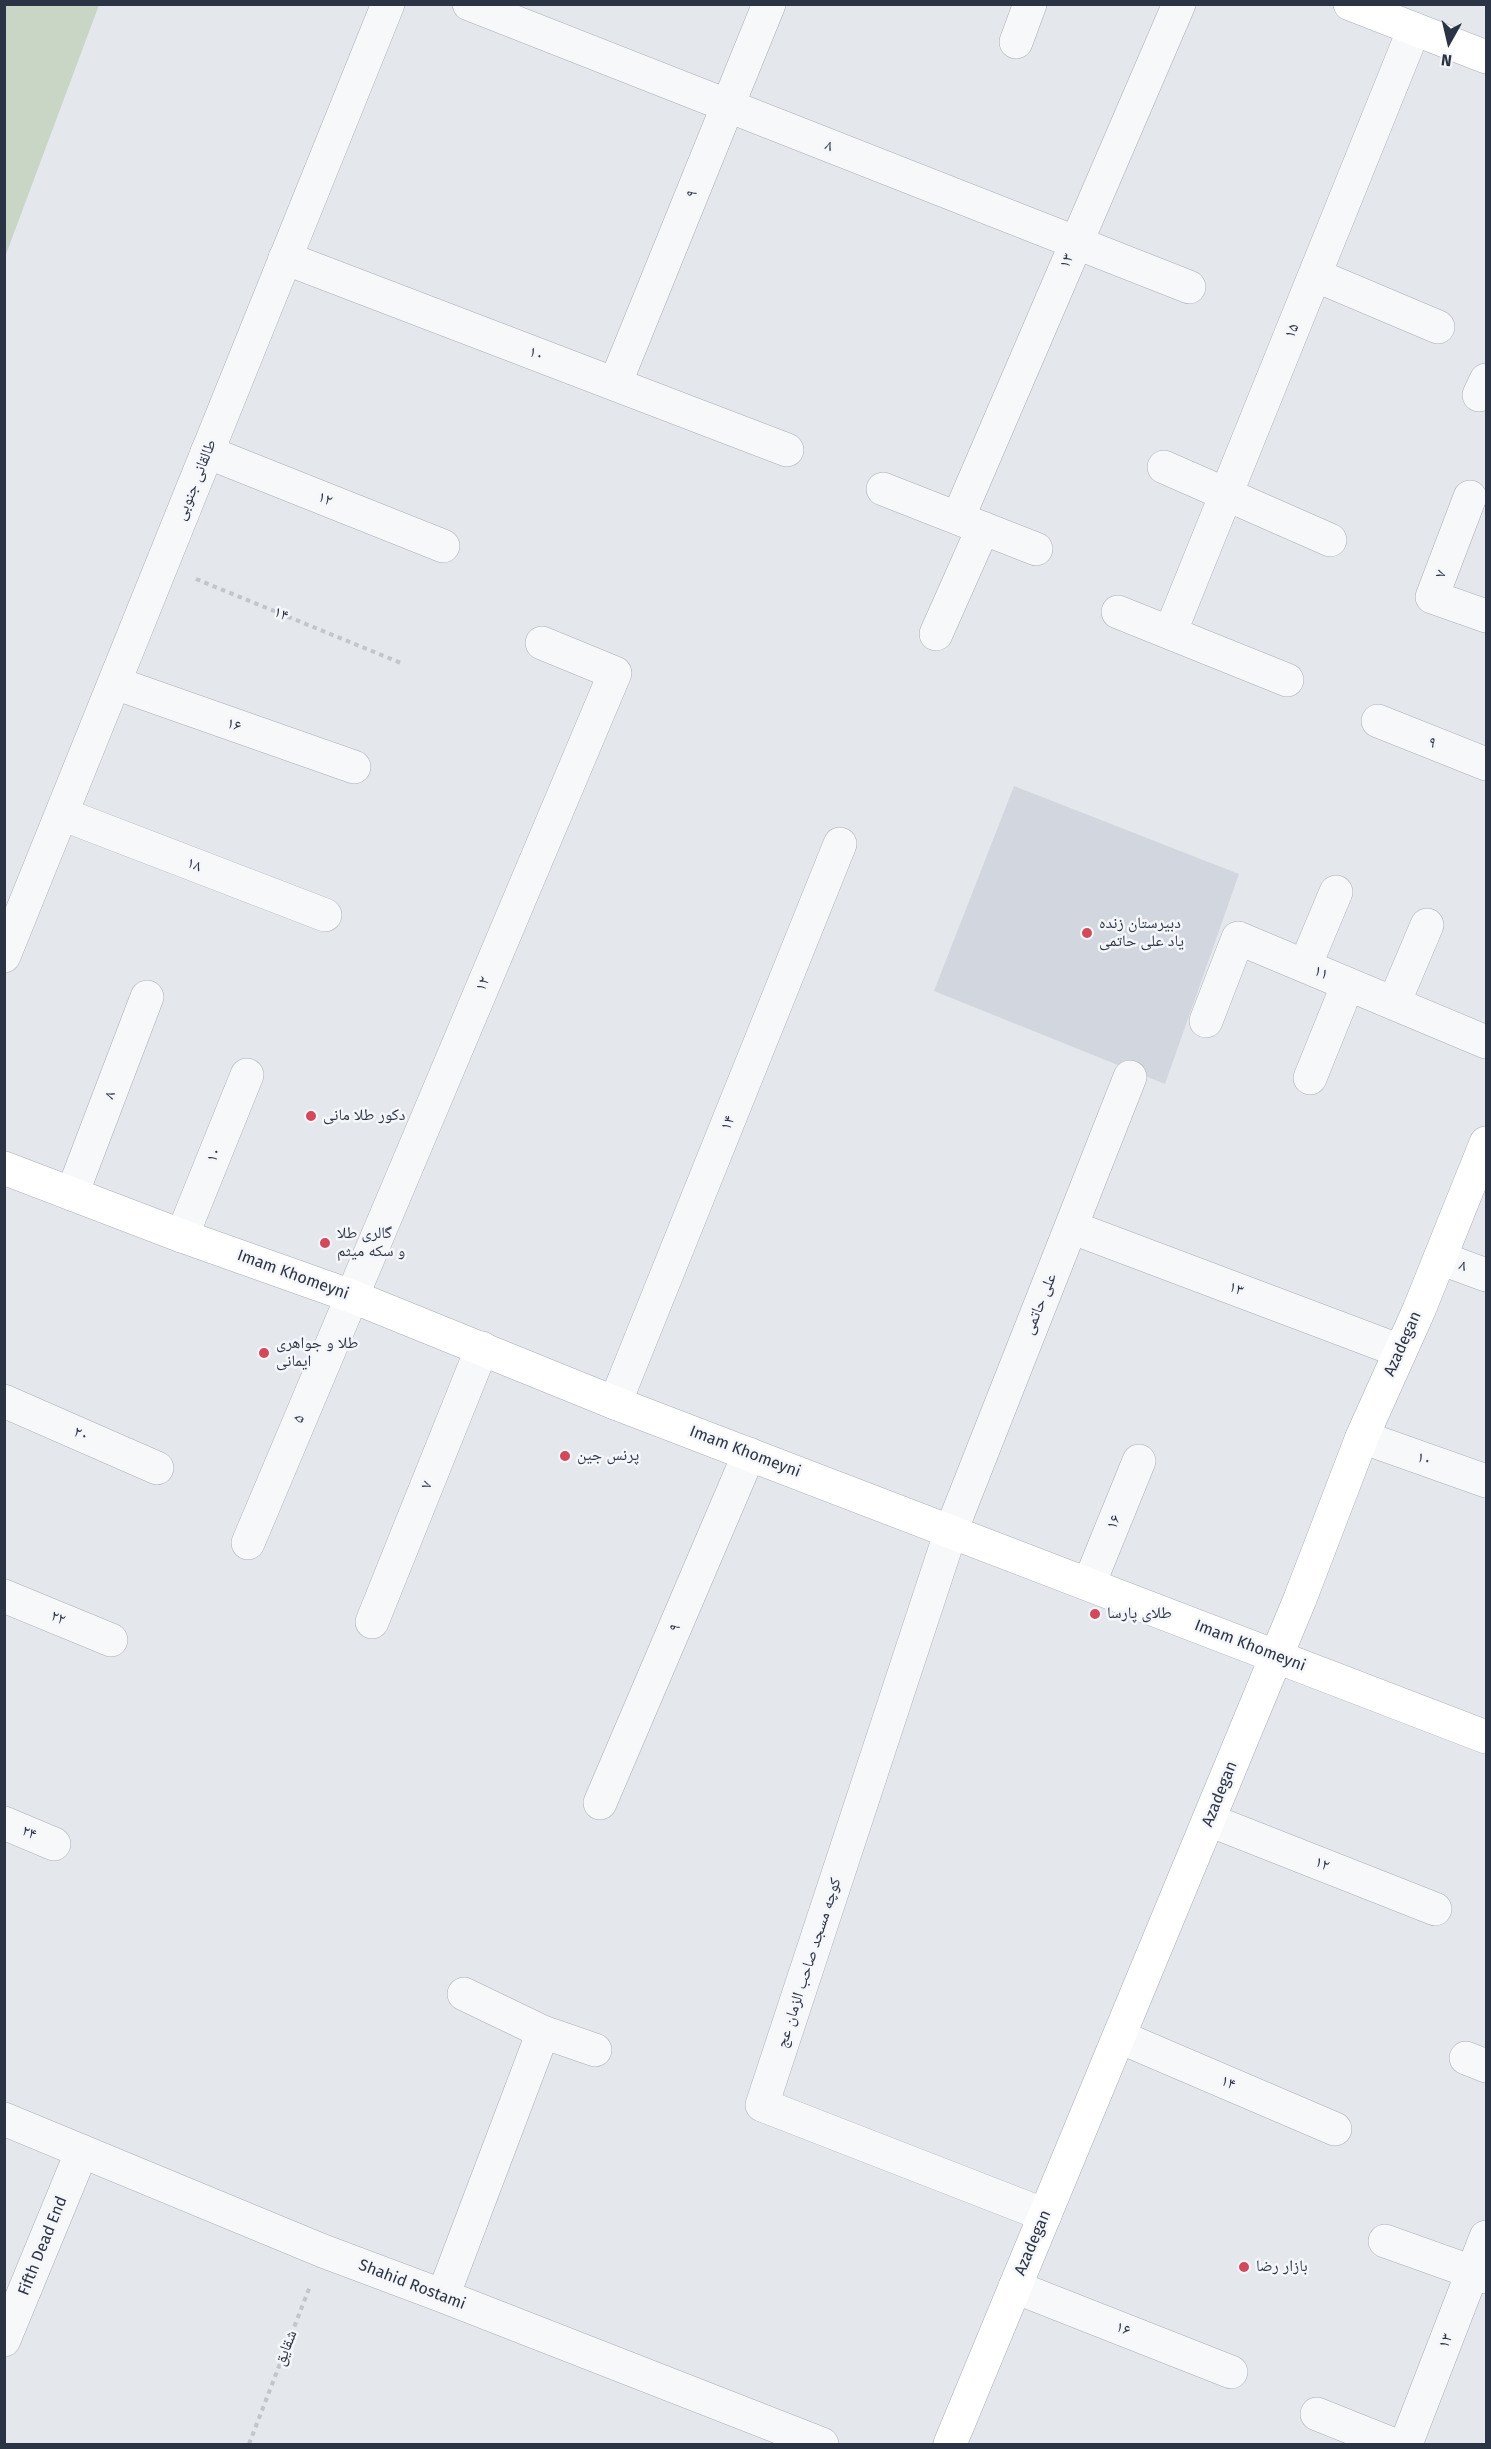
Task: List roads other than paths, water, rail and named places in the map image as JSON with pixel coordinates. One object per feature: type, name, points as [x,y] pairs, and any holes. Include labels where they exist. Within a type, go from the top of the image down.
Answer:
[{"type":"main road","points":[[1364,7],[1486,57]]},
{"type":"main road","name":"Azadegan","points":[[950,2445],[1209,1820],[1362,1437],[1440,1258],[1486,1143]]},
{"type":"main road","name":"Imam Khomeyni","points":[[4,1168],[182,1236],[351,1296],[615,1402],[1486,1737]]},
{"type":"street","name":"طالقانی جنوبی","points":[[4,956],[388,4]]},
{"type":"street","name":"۸","points":[[469,4],[1189,287]]},
{"type":"street","name":"۹","points":[[615,384],[770,4]]},
{"type":"street","points":[[1016,42],[1030,4]]},
{"type":"street","name":"۱۳","points":[[936,634],[970,523],[1076,242],[1179,4]]},
{"type":"street","name":"۱۵","points":[[1170,633],[1414,29]]},
{"type":"street","name":"۱۰","points":[[285,258],[787,450]]},
{"type":"street","points":[[1315,275],[1438,327]]},
{"type":"street","name":"۱۲","points":[[207,452],[443,546]]},
{"type":"street","points":[[1164,467],[1330,540]]},
{"type":"street","points":[[883,489],[1036,549]]},
{"type":"street","name":"۷","points":[[1470,497],[1432,597],[1486,616]]},
{"type":"street","points":[[1118,612],[1287,680]]},
{"type":"street","name":"۱۲","points":[[351,1296],[615,673],[542,643]]},
{"type":"street","name":"۱۶","points":[[115,683],[354,767]]},
{"type":"street","name":"۹","points":[[1378,721],[1486,764]]},
{"type":"street","name":"۱۸","points":[[62,814],[325,915]]},
{"type":"street","name":"۱۴","points":[[615,1402],[840,844]]},
{"type":"street","points":[[1305,966],[1336,892]]},
{"type":"street","points":[[1394,1003],[1427,925]]},
{"type":"street","name":"۱۱","points":[[1206,1021],[1238,938],[1486,1042]]},
{"type":"street","points":[[1310,1078],[1348,984]]},
{"type":"street","name":"۸","points":[[72,1194],[147,997]]},
{"type":"street","name":"۱۰","points":[[182,1236],[247,1075]]},
{"type":"street","name":"علی حاتمی","points":[[951,1531],[1130,1077]]},
{"type":"street","name":"۱۳","points":[[1071,1227],[1400,1351]]},
{"type":"street","name":"۸","points":[[1440,1258],[1486,1275]]},
{"type":"street","name":"۵","points":[[248,1543],[351,1296]]},
{"type":"street","name":"۷","points":[[372,1622],[482,1348]]},
{"type":"street","name":"۲۰","points":[[4,1401],[158,1468]]},
{"type":"street","name":"۱۰","points":[[1362,1437],[1486,1481]]},
{"type":"street","name":"۹","points":[[600,1803],[749,1454]]},
{"type":"street","name":"۱۶","points":[[1089,1584],[1139,1461]]},
{"type":"street","name":"کوچه مسجد صاحب الزمان عج","points":[[951,1531],[762,2105],[1045,2215]]},
{"type":"street","name":"۲۲","points":[[4,1596],[111,1640]]},
{"type":"street","name":"۱۲","points":[[1209,1820],[1435,1909]]},
{"type":"street","name":"۲۴","points":[[4,1823],[54,1844]]},
{"type":"street","points":[[464,1994],[543,2032],[595,2050]]},
{"type":"street","points":[[444,2296],[543,2032]]},
{"type":"street","name":"۱۴","points":[[1120,2037],[1335,2129]]},
{"type":"street","name":"Shahid Rostami","points":[[4,2120],[323,2252],[444,2296],[822,2445]]},
{"type":"street","name":"Fifth Dead End","points":[[4,2340],[82,2151]]},
{"type":"street","name":"۱۳","points":[[1406,2445],[1480,2275],[1486,2237]]},
{"type":"street","points":[[1386,2241],[1480,2275]]},
{"type":"street","name":"۱۶","points":[[1015,2287],[1231,2372]]},
{"type":"street","points":[[1317,2414],[1392,2445]]},
{"type":"place","name":"دبیرستان زنده یاد علی حاتمی","points":[[1087,933]]},
{"type":"place","name":"دکور طلا مانی","points":[[311,1116]]},
{"type":"place","name":"گالری طلا و سکه میثم","points":[[325,1243]]},
{"type":"place","name":"طلا و جواهری ایمانی","points":[[264,1353]]},
{"type":"place","name":"پرنس جین","points":[[565,1456]]},
{"type":"place","name":"طلای پارسا","points":[[1095,1614]]},
{"type":"place","name":"بازار رضا","points":[[1244,2267]]}]
